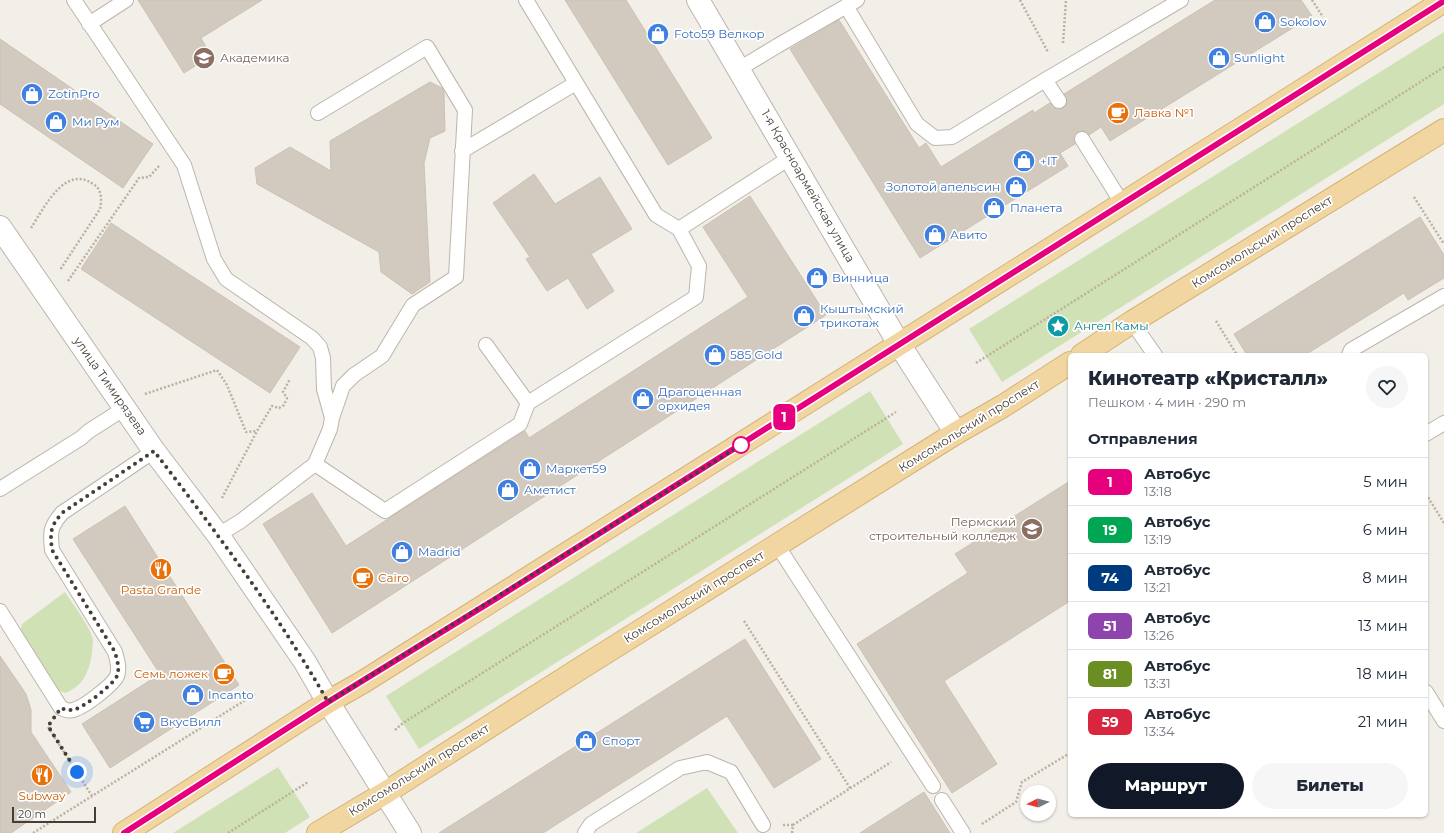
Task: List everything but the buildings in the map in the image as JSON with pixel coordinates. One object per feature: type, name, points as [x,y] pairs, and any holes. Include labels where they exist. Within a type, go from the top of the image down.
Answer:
[{"type":"main road","points":[[124,833],[328,702],[417,648],[1444,1]]},
{"type":"main road","name":"Комсомольский проспект","points":[[1085,353],[1132,322],[1444,130]]},
{"type":"main road","name":"Комсомольский проспект","points":[[318,833],[385,793],[541,693],[956,433],[1004,406],[1068,364]]},
{"type":"street","name":"1-я Красноармейская улица","points":[[698,0],[899,344],[956,433]]},
{"type":"street","name":"улица Тимирязева","points":[[0,227],[132,402],[154,451],[218,535],[305,662],[328,702],[410,833]]},
{"type":"lane","points":[[74,0],[184,165],[214,259],[226,279],[312,338],[320,347],[323,358],[324,390],[332,418]]},
{"type":"lane","points":[[89,24],[126,0]]},
{"type":"lane","points":[[315,464],[385,511],[520,424],[528,403],[696,297],[699,266],[679,229],[656,215],[526,0]]},
{"type":"lane","points":[[739,69],[851,3],[917,124],[935,138],[952,137],[1181,0]]},
{"type":"lane","points":[[218,535],[240,521],[315,464],[330,429],[332,418],[343,386],[354,375],[382,356],[413,304],[456,277],[464,110],[427,47],[318,113]]},
{"type":"lane","points":[[1045,80],[1059,101]]},
{"type":"lane","points":[[462,151],[576,83]]},
{"type":"lane","points":[[1082,139],[1122,203]]},
{"type":"lane","points":[[679,229],[791,157]]},
{"type":"lane","points":[[1350,353],[1352,350],[1444,296]]},
{"type":"lane","points":[[1132,322],[1154,353]]},
{"type":"lane","points":[[486,345],[528,403]]},
{"type":"lane","points":[[0,489],[81,438],[132,402]]},
{"type":"lane","points":[[1428,433],[1444,422]]},
{"type":"lane","points":[[0,611],[61,708],[69,711],[76,709],[107,688],[117,676],[119,665],[115,652],[52,550],[51,534],[53,523],[62,513],[154,451]]},
{"type":"lane","points":[[777,545],[933,786]]},
{"type":"lane","points":[[1428,695],[1444,721]]},
{"type":"lane","points":[[585,833],[591,824],[680,768],[707,762],[731,772],[763,825]]},
{"type":"lane","points":[[942,800],[963,833]]},
{"type":"path","points":[[1020,0],[1060,71]]},
{"type":"path","points":[[1060,71],[1066,0]]},
{"type":"path","points":[[1312,0],[1323,17]]},
{"type":"path","points":[[976,363],[1444,67]]},
{"type":"path","points":[[66,284],[138,178],[149,177],[159,166],[169,143]]},
{"type":"path","points":[[29,230],[54,193],[64,184],[77,178],[86,179],[96,186],[102,198],[100,209],[59,273]]},
{"type":"path","points":[[1414,197],[1444,244]]},
{"type":"path","points":[[1216,321],[1236,353]]},
{"type":"path","points":[[132,402],[217,370],[227,385],[246,432],[257,431]]},
{"type":"path","points":[[220,500],[272,406],[279,408],[284,405],[286,398],[283,392],[290,379]]},
{"type":"path","points":[[395,730],[403,723],[896,412]]},
{"type":"path","points":[[1428,497],[1444,523]]},
{"type":"path","points":[[744,622],[850,788]]},
{"type":"path","points":[[33,833],[256,694]]},
{"type":"path","points":[[61,708],[48,726],[92,796]]},
{"type":"path","points":[[792,833],[793,824],[910,750]]},
{"type":"path","points":[[980,825],[1016,802],[1022,782],[1068,754]]},
{"type":"path","points":[[228,833],[308,782]]},
{"type":"green space","points":[[1444,32],[1444,104],[1002,382],[969,329]]},
{"type":"green space","points":[[870,391],[903,444],[419,749],[386,696]]},
{"type":"green space","points":[[65,592],[85,622],[93,640],[91,659],[84,677],[77,687],[65,693],[58,690],[20,632],[22,624]]},
{"type":"green space","points":[[278,767],[310,817],[285,833],[173,833]]},
{"type":"green space","points":[[707,788],[738,833],[636,833]]},
{"type":"bus line","name":"1","points":[[124,833],[280,735],[328,702],[363,682],[497,598],[1444,1]]},
{"type":"place","name":"Sokolov","points":[[1265,22]]},
{"type":"place","name":"Foto59 Велкор","points":[[658,34]]},
{"type":"place","name":"Академика","points":[[204,58]]},
{"type":"place","name":"Sunlight","points":[[1219,58]]},
{"type":"place","name":"ZotinPro","points":[[32,94]]},
{"type":"place","name":"Лавка №1","points":[[1118,113]]},
{"type":"place","name":"Ми Рум","points":[[56,122]]},
{"type":"place","name":"+IT","points":[[1024,161]]},
{"type":"place","name":"Золотой апельсин","points":[[1016,187]]},
{"type":"place","name":"Планета","points":[[994,208]]},
{"type":"place","name":"Авито","points":[[935,235]]},
{"type":"place","name":"Винница","points":[[817,278]]},
{"type":"place","name":"Кыштымский трикотаж","points":[[804,316]]},
{"type":"place","name":"Ангел Камы","points":[[1058,326]]},
{"type":"place","name":"585 Gold","points":[[715,355]]},
{"type":"place","name":"Драгоценная орхидея","points":[[643,399]]},
{"type":"place","name":"Маркет59","points":[[530,469]]},
{"type":"place","name":"Аметист","points":[[508,490]]},
{"type":"place","name":"Пермский строительный колледж","points":[[1032,529]]},
{"type":"place","name":"Madrid","points":[[402,552]]},
{"type":"place","name":"Pasta Grande","points":[[161,569]]},
{"type":"place","name":"Cairo","points":[[363,578]]},
{"type":"place","name":"Семь ложек","points":[[224,674]]},
{"type":"place","name":"Incanto","points":[[193,695]]},
{"type":"place","name":"ВкусВилл","points":[[144,722]]},
{"type":"place","name":"Спорт","points":[[586,741]]},
{"type":"place","name":"Subway","points":[[42,775]]},
{"type":"route","points":[[77,772],[48,726],[61,708],[69,711],[76,709],[107,688],[117,676],[119,665],[115,652],[52,550],[51,534],[53,523],[62,513],[154,451],[218,535],[305,662],[328,702],[363,682],[741,445]]}]
